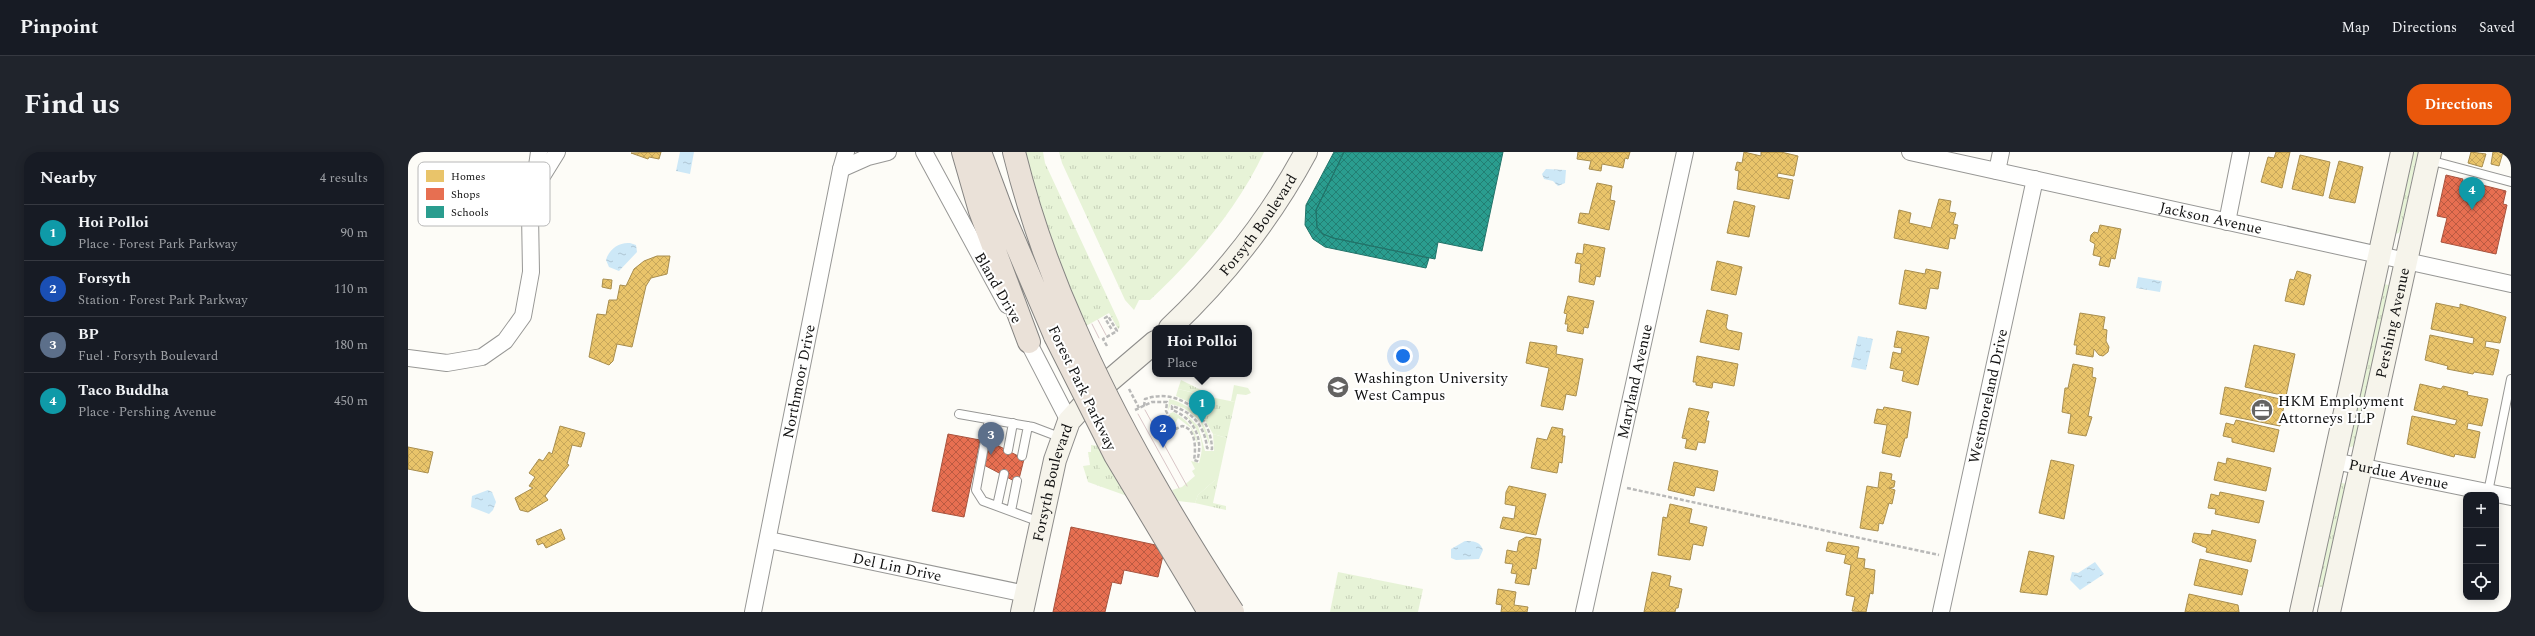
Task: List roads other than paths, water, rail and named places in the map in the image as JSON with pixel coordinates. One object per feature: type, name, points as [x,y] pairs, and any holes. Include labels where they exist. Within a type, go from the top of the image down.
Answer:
[{"type":"highway","points":[[963,152],[980,212],[1029,342]]},
{"type":"highway","name":"Forest Park Parkway","points":[[980,152],[1009,228],[1065,332],[1179,525],[1233,612]]},
{"type":"highway","name":"Forest Park Parkway","points":[[1014,152],[1030,213],[1043,251],[1065,332],[1115,455],[1209,612]]},
{"type":"street","points":[[538,162],[539,152]]},
{"type":"street","points":[[550,164],[557,152]]},
{"type":"street","name":"Northmoor Drive","points":[[753,612],[841,169],[846,152]]},
{"type":"street","points":[[841,169],[868,157],[888,152]]},
{"type":"street","name":"Forsyth Boulevard","points":[[1173,325],[1200,300],[1248,244],[1271,212],[1306,152]]},
{"type":"street","name":"Maryland Avenue","points":[[1584,612],[1685,152]]},
{"type":"street","name":"Jackson Avenue","points":[[1910,152],[2406,261],[2510,281]]},
{"type":"street","points":[[1997,171],[2001,152]]},
{"type":"street","points":[[2227,222],[2241,152]]},
{"type":"street","name":"Pershing Avenue","points":[[2301,612],[2402,152]]},
{"type":"street","name":"Bland Drive","points":[[922,153],[1029,342],[1065,430]]},
{"type":"street","name":"Pershing Avenue","points":[[2329,612],[2429,156]]},
{"type":"street","name":"Westmoreland Drive","points":[[1942,612],[2035,179]]},
{"type":"street","points":[[408,358],[447,363],[482,357],[505,341],[523,316],[531,272],[530,226]]},
{"type":"street","name":"Forsyth Boulevard","points":[[1024,603],[1041,522],[1065,430],[1094,394],[1152,345]]},
{"type":"street","name":"Purdue Avenue","points":[[2334,461],[2488,492]]},
{"type":"street","name":"Purdue Avenue","points":[[2499,494],[2511,497]]},
{"type":"street","name":"Del Lin Drive","points":[[768,540],[1024,603]]},
{"type":"lane","points":[[2429,156],[2511,182]]},
{"type":"lane","points":[[2488,492],[2511,378]]},
{"type":"lane","points":[[959,414],[1028,426],[1065,430]]},
{"type":"lane","points":[[988,419],[976,490],[983,501],[1041,522]]},
{"type":"lane","points":[[1008,450],[1013,423]]},
{"type":"lane","points":[[1022,456],[1028,426]]},
{"type":"lane","points":[[997,506],[1004,474]]},
{"type":"lane","points":[[1011,511],[1017,481]]},
{"type":"water","points":[[680,152],[694,152],[690,174],[676,171]]},
{"type":"water","points":[[1546,169],[1566,170],[1565,183],[1558,186],[1553,181],[1544,179],[1542,174]]},
{"type":"water","points":[[630,243],[636,245],[637,252],[619,271],[609,267],[606,260],[609,253],[618,245]]},
{"type":"water","points":[[2138,277],[2162,281],[2160,292],[2136,288]]},
{"type":"water","points":[[1858,336],[1873,339],[1866,370],[1851,367]]},
{"type":"water","points":[[488,490],[492,492],[496,502],[493,510],[489,514],[471,507],[472,496]]},
{"type":"water","points":[[1465,541],[1473,541],[1482,547],[1483,550],[1479,559],[1456,560],[1451,558],[1451,549]]},
{"type":"water","points":[[2095,562],[2104,574],[2080,590],[2070,580],[2072,572],[2078,573]]},
{"type":"tram line","points":[[1098,320],[1106,335]]},
{"type":"tram line","points":[[1092,324],[1099,338]]},
{"type":"tram line","points":[[1145,410],[1187,486]]},
{"type":"tram line","points":[[1138,414],[1179,488]]},
{"type":"place","name":"Taco Buddha","points":[[2472,210]]},
{"type":"place","name":"Washington University West Campus","points":[[1338,387]]},
{"type":"place","name":"HKM Employment Attorneys LLP","points":[[2262,410]]},
{"type":"place","name":"Hoi Polloi","points":[[1202,423]]},
{"type":"place","name":"Forsyth","points":[[1163,448]]},
{"type":"place","name":"BP","points":[[991,455]]}]
